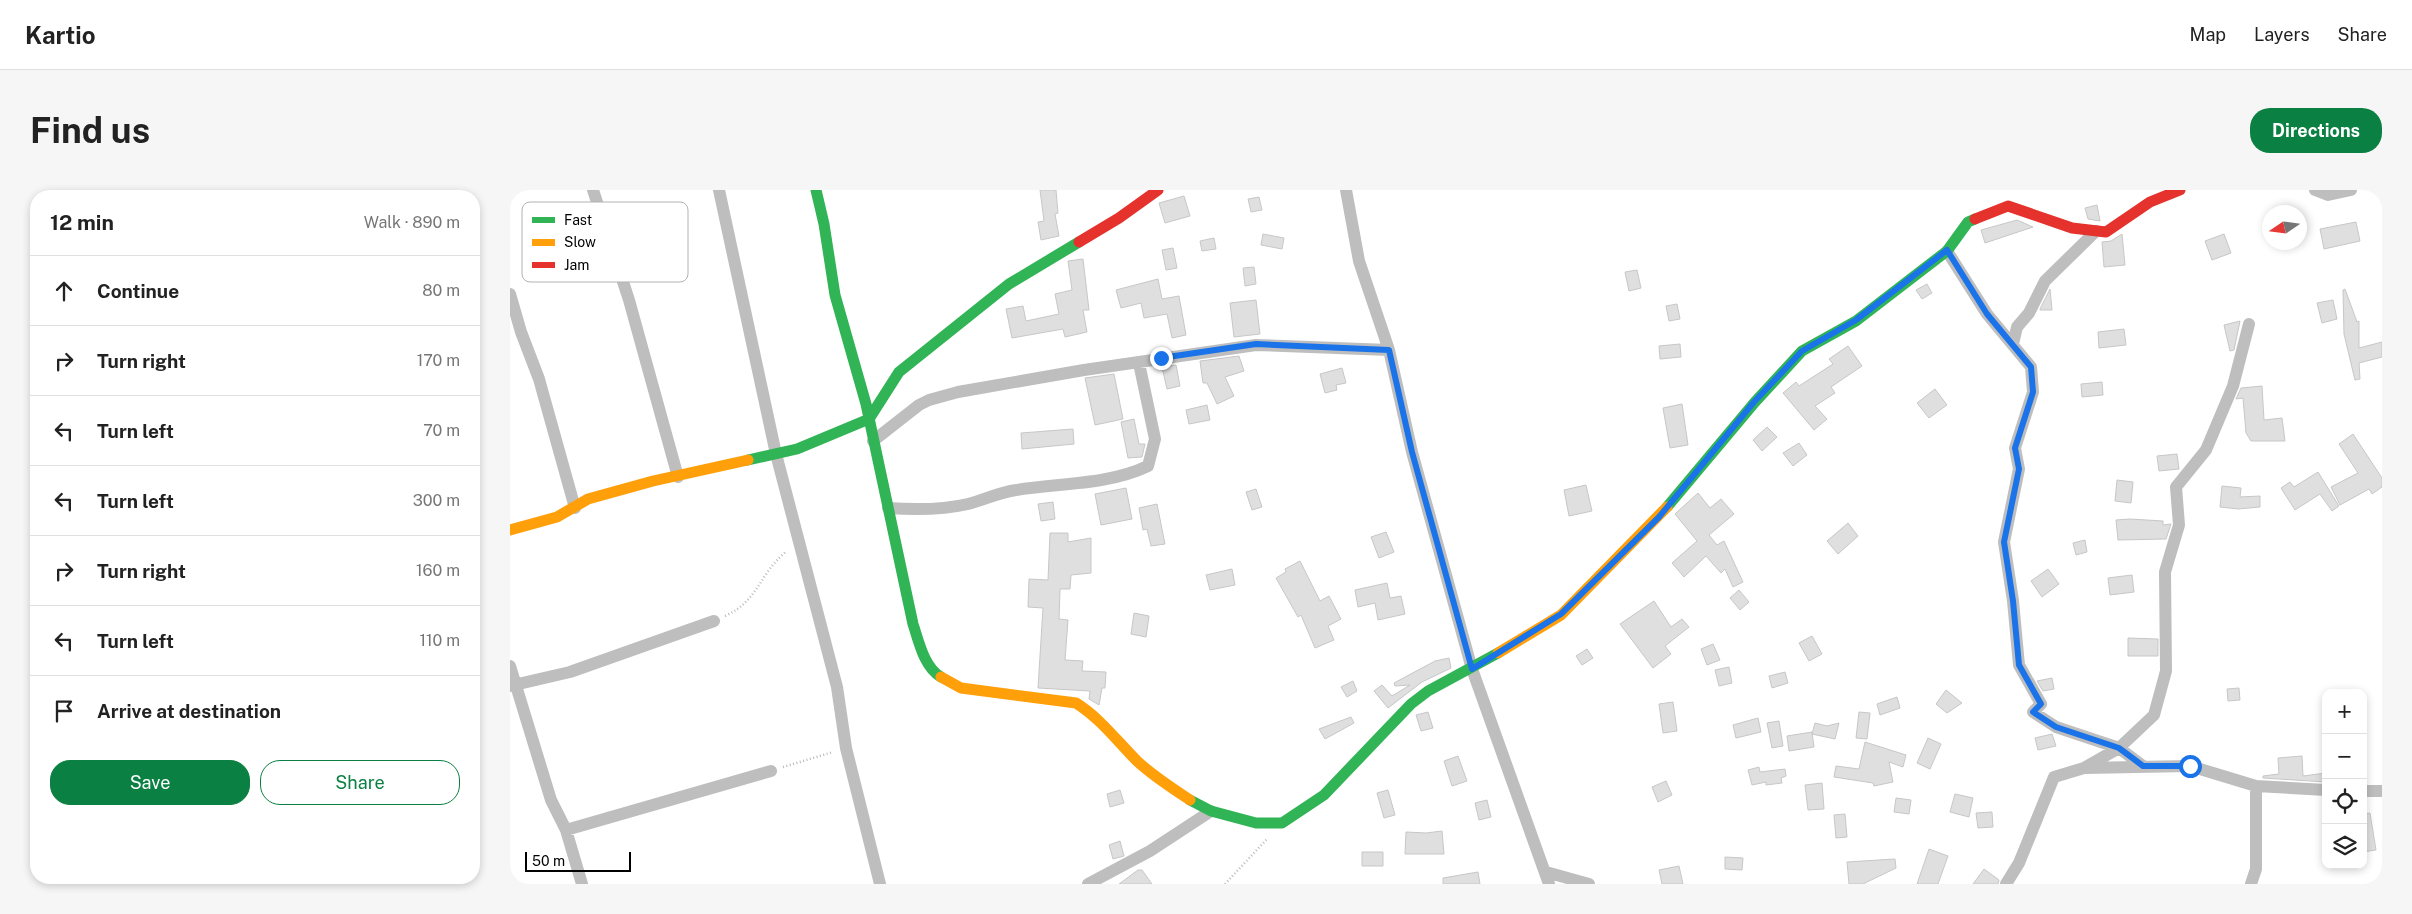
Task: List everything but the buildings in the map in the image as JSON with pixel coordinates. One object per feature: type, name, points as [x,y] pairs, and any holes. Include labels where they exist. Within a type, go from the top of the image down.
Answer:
[{"type":"street","points":[[593,190],[597,202]]},
{"type":"street","points":[[719,190],[776,454],[837,687],[846,748],[880,884]]},
{"type":"street","points":[[816,190],[840,315],[869,419],[913,624],[922,652],[934,673],[961,688],[1076,703],[1092,713],[1138,762],[1165,784],[1211,811],[1256,823],[1282,823],[1324,795],[1411,704],[1428,691],[1472,669],[1561,614],[1659,517],[1754,402],[1802,351],[1856,320],[1947,250],[1968,222],[2008,206],[2072,228],[2106,232],[2150,202],[2180,190]]},
{"type":"street","points":[[510,530],[556,517],[588,499],[653,481],[798,449],[869,419],[899,372],[1009,284],[1119,218],[1158,190]]},
{"type":"street","points":[[1346,190],[1359,261],[1389,350],[1412,452],[1472,669],[1547,878],[1588,884]]},
{"type":"street","points":[[2315,190],[2328,195],[2351,190]]},
{"type":"street","points":[[2013,344],[2017,327],[2029,313],[2045,281],[2096,230]]},
{"type":"street","points":[[1947,250],[1987,314],[2031,367],[2033,392],[2015,448],[2019,469],[2004,542],[2013,601],[2019,665],[2041,704],[2033,712],[2056,727],[2119,748],[2143,766]]},
{"type":"street","points":[[623,282],[678,477]]},
{"type":"street","points":[[510,294],[521,332],[539,379],[575,508]]},
{"type":"street","points":[[2006,884],[2019,863],[2054,777],[2084,768],[2119,748],[2154,715],[2166,672],[2165,572],[2179,525],[2176,487],[2206,450],[2233,386],[2248,324]]},
{"type":"street","points":[[874,442],[919,405],[929,400],[1021,380],[1256,344],[1389,350]]},
{"type":"street","points":[[888,508],[925,510],[967,504],[1010,491],[1077,484],[1134,473],[1148,466],[1155,439],[1139,363]]},
{"type":"street","points":[[513,686],[570,672],[714,620]]},
{"type":"street","points":[[510,666],[513,686],[551,800],[566,830],[582,884]]},
{"type":"street","points":[[2084,768],[2190,766],[2256,786],[2322,790]]},
{"type":"street","points":[[566,830],[771,771]]},
{"type":"street","points":[[2251,884],[2256,869],[2256,786]]},
{"type":"street","points":[[2367,791],[2382,791]]},
{"type":"street","points":[[1088,884],[1150,851],[1211,811]]},
{"type":"path","points":[[714,620],[741,609],[774,563],[800,540]]},
{"type":"path","points":[[771,771],[846,748]]},
{"type":"path","points":[[1225,884],[1282,823]]},
{"type":"traffic: fast","points":[[816,190],[824,224],[835,295],[866,404],[913,624],[926,661],[935,673],[941,677]]},
{"type":"traffic: fast","points":[[1667,507],[1755,402],[1802,351],[1856,321],[1947,251],[1968,222],[1975,219]]},
{"type":"traffic: fast","points":[[748,460],[797,449],[869,419],[899,372],[1009,284],[1079,242]]},
{"type":"traffic: fast","points":[[1190,800],[1211,811],[1256,823],[1282,823],[1324,795],[1411,704],[1428,691],[1498,653]]},
{"type":"traffic: slow","points":[[510,530],[557,517],[588,499],[653,481],[748,460]]},
{"type":"traffic: slow","points":[[1498,653],[1561,615],[1667,507]]},
{"type":"traffic: slow","points":[[941,677],[961,688],[1076,703],[1101,723],[1137,761],[1163,782],[1190,800]]},
{"type":"traffic: jam","points":[[1079,242],[1119,218],[1158,190]]},
{"type":"traffic: jam","points":[[1975,219],[2008,206],[2072,228],[2106,232],[2150,202],[2180,190]]},
{"type":"route","points":[[1161,358],[1256,344],[1389,350],[1412,452],[1472,669],[1561,614],[1659,517],[1754,402],[1802,351],[1856,320],[1947,250],[1987,314],[2031,367],[2033,392],[2015,448],[2019,469],[2004,542],[2013,601],[2019,665],[2041,704],[2033,712],[2056,727],[2119,748],[2143,766],[2190,766]]}]
